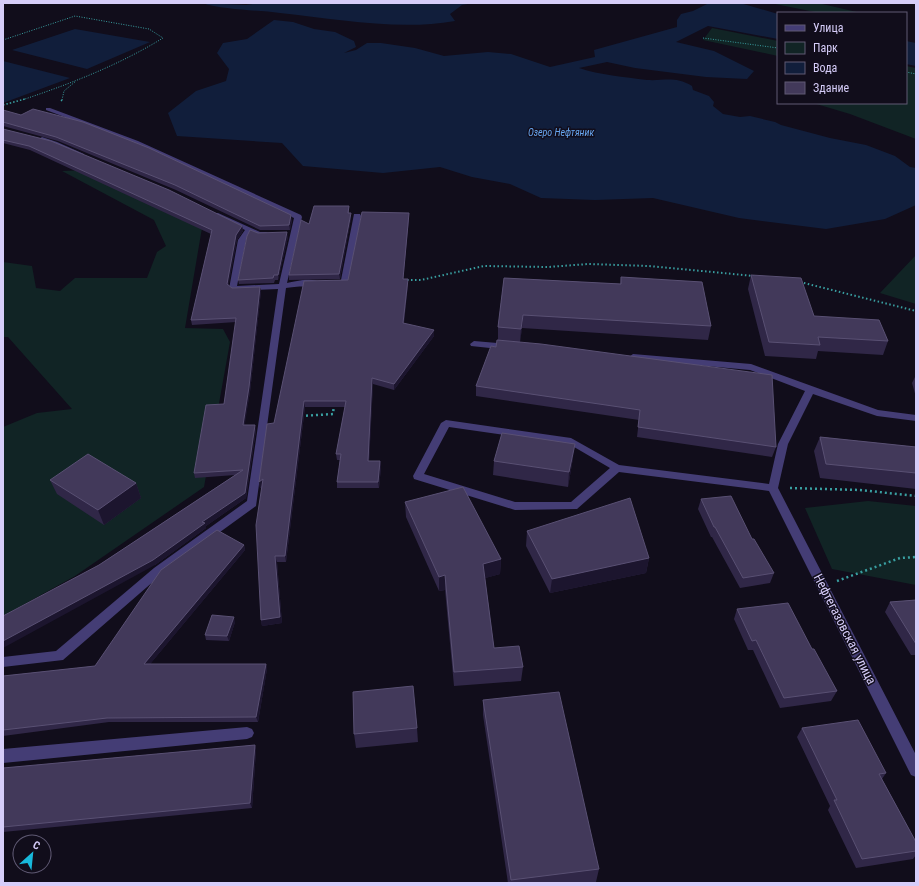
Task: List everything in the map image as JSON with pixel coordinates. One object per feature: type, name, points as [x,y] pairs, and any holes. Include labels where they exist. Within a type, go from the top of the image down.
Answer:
[{"type":"street","points":[[3,662],[59,656],[158,571],[252,503],[282,286],[291,233],[298,217],[136,142],[48,109]]},
{"type":"street","points":[[32,137],[55,143],[89,157]]},
{"type":"street","points":[[208,209],[259,234],[273,234]]},
{"type":"street","points":[[249,229],[242,240],[233,289],[282,286],[296,283],[345,282],[357,216]]},
{"type":"street","points":[[474,344],[521,348]]},
{"type":"street","points":[[624,356],[751,367],[810,390],[877,413],[916,418]]},
{"type":"street","points":[[618,468],[573,506],[515,506],[418,476],[446,423],[571,441],[618,468],[773,488],[783,444],[810,390]]},
{"type":"street","name":"Нефтегазовская улица","points":[[773,488],[916,770]]},
{"type":"street","points":[[3,756],[247,733]]},
{"type":"path","points":[[3,40],[76,16],[149,29],[163,38],[150,47],[78,79],[14,103],[3,105]]},
{"type":"path","points":[[703,38],[777,48]]},
{"type":"path","points":[[48,109],[63,99],[64,91],[78,79]]},
{"type":"path","points":[[405,280],[421,280],[484,266],[548,267],[588,264],[649,266],[758,276]]},
{"type":"path","points":[[794,281],[816,284],[916,311]]},
{"type":"path","points":[[294,416],[333,414],[334,399]]},
{"type":"path","points":[[773,488],[860,490],[916,496]]},
{"type":"path","points":[[823,586],[900,558],[916,557]]},
{"type":"green space","points":[[770,3],[818,3],[857,12],[815,12]]},
{"type":"green space","points":[[712,28],[777,41],[777,56],[703,40]]},
{"type":"green space","points":[[907,66],[916,68],[916,139],[850,114],[816,104],[907,104]]},
{"type":"green space","points":[[90,170],[203,222],[185,328],[223,329],[230,342],[204,487],[75,576],[3,616],[3,427],[37,413],[72,409],[8,337],[3,337],[3,262],[32,266],[36,288],[60,291],[75,278],[147,278],[157,252],[166,246],[154,220],[62,171]]},
{"type":"green space","points":[[916,255],[916,304],[880,293]]},
{"type":"green space","points":[[868,501],[916,506],[916,585],[832,569],[805,508]]},
{"type":"water","points":[[202,3],[246,5],[259,3],[474,3],[462,5],[450,14],[455,21],[412,25],[346,21],[230,8]]},
{"type":"water","name":"Озеро Нефтяник","points":[[709,3],[740,3],[777,14],[777,39],[708,26],[676,42],[714,51],[754,71],[747,79],[706,77],[635,68],[607,62],[579,68],[621,77],[647,80],[680,81],[692,86],[693,90],[709,96],[714,102],[713,106],[723,114],[740,117],[750,116],[775,122],[781,125],[830,138],[866,145],[895,156],[910,167],[916,168],[916,205],[885,219],[826,229],[739,218],[653,198],[595,200],[541,198],[510,184],[472,177],[440,167],[383,173],[303,166],[282,143],[177,136],[168,113],[196,91],[226,81],[229,69],[217,53],[223,43],[247,39],[274,20],[293,22],[314,29],[335,32],[354,41],[356,47],[344,53],[356,50],[367,43],[381,43],[415,48],[444,56],[488,52],[511,54],[550,67],[595,57],[594,50],[677,27],[677,20],[681,14],[693,11]]},
{"type":"water","points":[[75,29],[150,42],[87,69],[12,50]]},
{"type":"water","points":[[907,41],[916,43],[916,66],[907,64]]},
{"type":"water","points":[[3,61],[70,78],[3,103]]},
{"type":"building","points":[[33,109],[83,122],[149,148],[291,215],[289,225],[260,226],[175,185],[56,137],[3,122],[3,110],[21,115]]},
{"type":"building","points":[[3,129],[51,141],[169,190],[242,226],[236,235],[227,284],[232,288],[260,287],[249,387],[243,425],[255,425],[245,493],[202,522],[205,523],[153,560],[3,641],[3,616],[99,565],[243,470],[194,473],[206,405],[224,404],[236,318],[191,320],[212,230],[29,146],[3,140]]},
{"type":"building","points":[[314,206],[349,206],[348,213],[351,213],[339,274],[289,275],[301,220],[309,224]]},
{"type":"building","points":[[362,212],[409,213],[403,279],[408,279],[403,323],[434,330],[394,384],[372,378],[368,461],[380,461],[378,482],[337,482],[341,454],[336,454],[346,401],[304,401],[285,556],[275,556],[280,617],[261,620],[256,525],[263,479],[259,482],[267,424],[274,423],[304,281],[348,280]]},
{"type":"building","points":[[250,230],[258,233],[287,232],[278,275],[274,275],[273,278],[238,280],[247,236]]},
{"type":"building","points":[[751,275],[801,278],[814,316],[879,320],[888,341],[818,337],[820,345],[769,342]]},
{"type":"building","points":[[621,277],[702,282],[711,326],[523,315],[521,329],[498,327],[504,278],[621,284]]},
{"type":"building","points":[[497,340],[541,344],[772,375],[776,447],[638,427],[640,410],[476,386],[491,346],[496,347]]},
{"type":"building","points":[[502,433],[575,444],[569,472],[494,461]]},
{"type":"building","points":[[820,437],[916,447],[916,473],[826,464]]},
{"type":"building","points":[[88,454],[136,483],[98,510],[50,480]]},
{"type":"building","points":[[463,487],[501,559],[483,564],[494,648],[519,646],[523,667],[454,672],[445,575],[439,577],[405,502]]},
{"type":"building","points":[[731,496],[752,539],[754,539],[774,573],[743,578],[714,527],[701,499]]},
{"type":"building","points":[[630,498],[649,558],[552,579],[527,531]]},
{"type":"building","points":[[217,530],[244,545],[144,664],[266,664],[256,717],[107,718],[3,730],[3,676],[95,666],[161,570]]},
{"type":"building","points":[[916,600],[916,644],[890,602]]},
{"type":"building","points":[[788,603],[812,649],[814,649],[837,691],[784,698],[756,640],[752,641],[737,609]]},
{"type":"building","points":[[212,615],[234,617],[227,636],[205,635]]},
{"type":"building","points":[[413,686],[417,728],[354,734],[353,692]]},
{"type":"building","points":[[559,692],[599,869],[511,880],[483,700]]},
{"type":"building","points":[[858,720],[886,773],[879,774],[916,842],[916,851],[862,859],[834,800],[837,800],[802,728]]},
{"type":"building","points":[[255,745],[250,803],[3,827],[3,768]]}]
